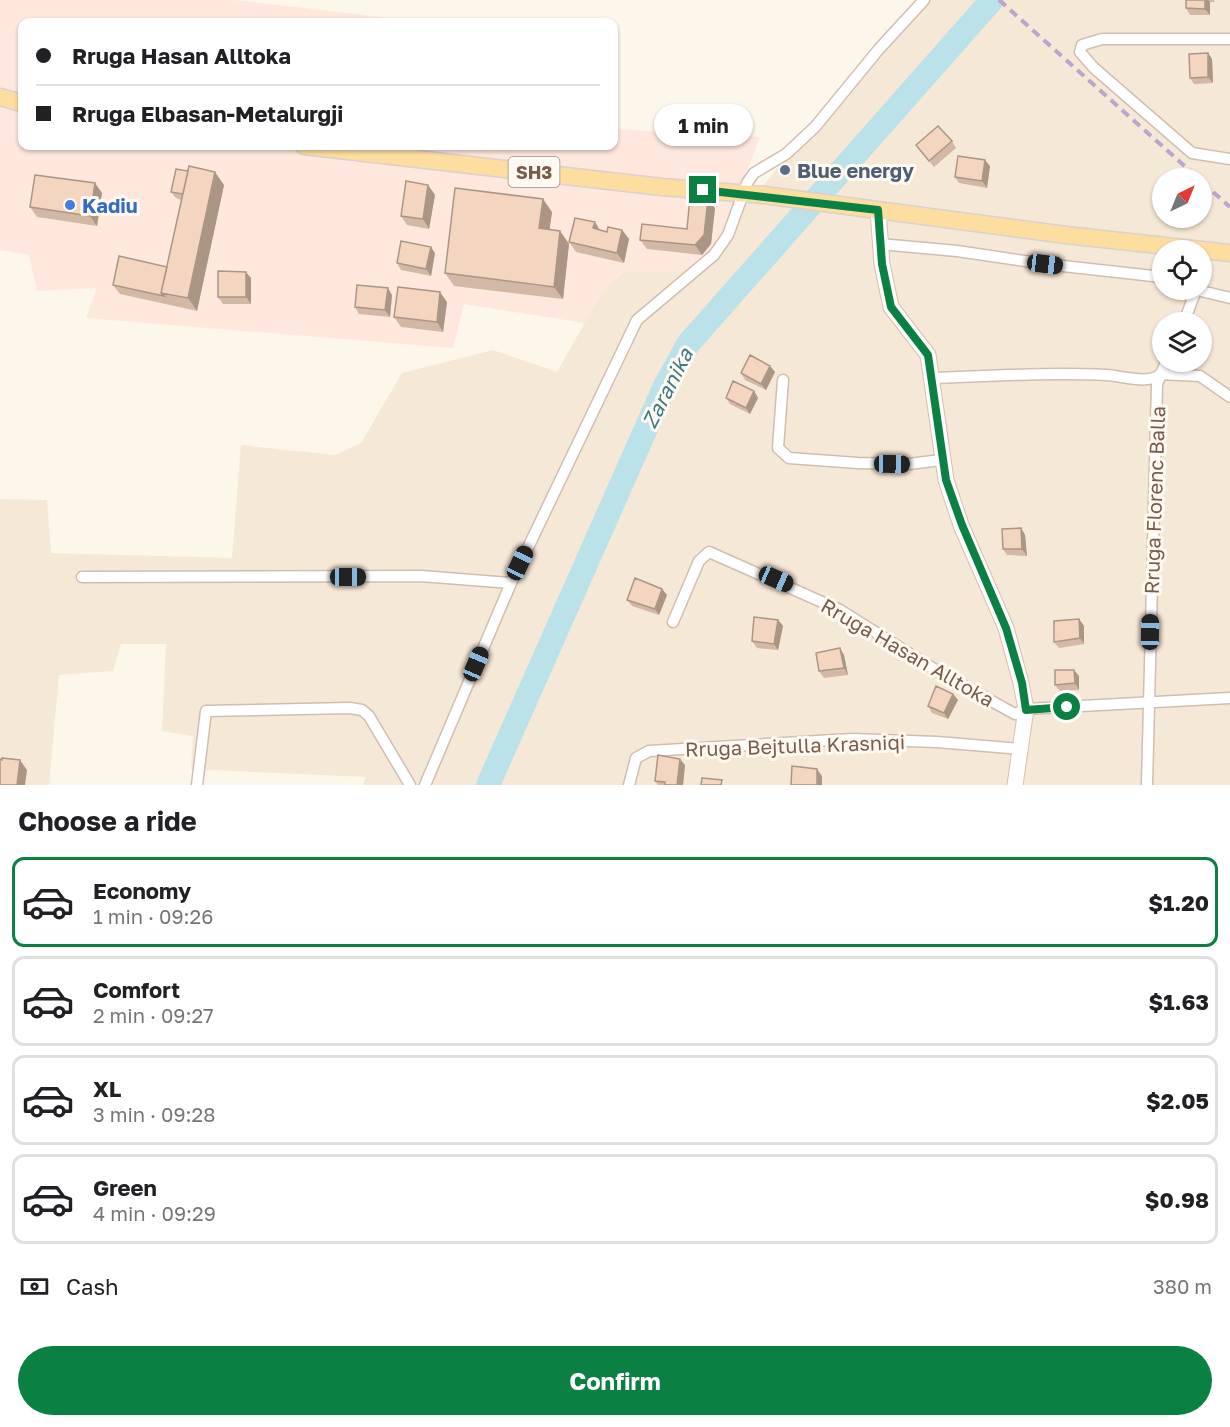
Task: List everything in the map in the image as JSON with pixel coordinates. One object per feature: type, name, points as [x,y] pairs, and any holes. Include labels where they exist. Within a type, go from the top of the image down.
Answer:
[{"type":"main road","points":[[0,97],[18,102]]},
{"type":"main road","name":"SH3","points":[[339,150],[662,187],[765,195],[1230,253]]},
{"type":"street","points":[[425,785],[511,583],[637,320],[714,255],[728,235],[743,193],[754,173],[786,154],[815,127],[879,49],[924,0]]},
{"type":"street","points":[[1230,39],[1102,39],[1087,41],[1082,45],[1080,52],[1094,68],[1192,153],[1230,159]]},
{"type":"street","points":[[870,209],[880,244],[891,307],[928,355],[941,460],[962,525],[1006,628],[1022,683],[1026,710],[1015,785]]},
{"type":"street","points":[[880,244],[957,250],[1045,264],[1152,276]]},
{"type":"street","points":[[1212,294],[1230,298]]},
{"type":"street","points":[[932,378],[1083,374],[1149,380],[1155,379],[1160,374],[1200,376],[1230,397]]},
{"type":"street","name":"Rruga Florenc Balla","points":[[1147,785],[1157,384],[1160,374]]},
{"type":"street","points":[[783,380],[778,448],[789,458],[878,464],[941,460]]},
{"type":"street","name":"Rruga Hasan Alltoka","points":[[673,622],[699,561],[710,552],[718,553],[840,610],[934,669],[1016,714],[1026,710],[1230,698]]},
{"type":"street","points":[[82,577],[421,576],[511,583]]},
{"type":"street","points":[[198,785],[206,711],[350,708],[362,710],[369,716],[410,785]]},
{"type":"street","name":"Rruga Bejtulla Krasniqi","points":[[629,785],[636,758],[648,751],[852,739],[937,742],[1020,749]]},
{"type":"shaded area","points":[[0,0],[234,0],[389,18],[18,18],[18,150],[618,150],[618,129],[760,137],[724,230],[689,271],[622,272],[605,287],[585,323],[464,304],[453,348],[86,318],[97,288],[37,291],[29,255],[0,250]]},
{"type":"shaded area","points":[[923,0],[1230,0],[1230,785],[363,785],[366,777],[191,769],[193,736],[162,731],[166,644],[121,644],[113,671],[59,675],[49,785],[0,785],[0,499],[47,500],[51,553],[232,558],[241,445],[335,455],[361,443],[402,373],[493,350],[557,372],[605,287],[623,272],[689,271]]},
{"type":"building","points":[[1186,0],[1205,0],[1205,9],[1186,8]]},
{"type":"building","points":[[1208,53],[1208,77],[1190,78],[1189,54]]},
{"type":"building","points":[[938,126],[952,141],[929,161],[916,145]]},
{"type":"building","points":[[958,156],[985,160],[982,181],[955,177]]},
{"type":"building","points":[[189,166],[215,172],[188,298],[161,293]]},
{"type":"building","points":[[176,169],[188,171],[183,194],[171,192]]},
{"type":"building","name":"Kadiu","points":[[35,175],[95,183],[90,216],[30,207]]},
{"type":"building","points":[[406,181],[428,185],[423,219],[401,216]]},
{"type":"building","points":[[455,188],[543,199],[539,228],[560,231],[554,287],[445,273]]},
{"type":"building","points":[[690,197],[708,199],[704,235],[695,245],[640,240],[642,224],[687,229]]},
{"type":"building","points":[[575,218],[595,222],[593,228],[607,232],[608,227],[622,230],[617,253],[569,242]]},
{"type":"building","points":[[401,241],[431,247],[426,269],[397,263]]},
{"type":"building","points":[[119,256],[167,267],[161,293],[164,296],[113,285]]},
{"type":"building","points":[[218,271],[246,272],[246,297],[218,297]]},
{"type":"building","points":[[357,285],[388,288],[385,310],[355,307]]},
{"type":"building","points":[[398,287],[440,292],[437,322],[394,317]]},
{"type":"building","points":[[750,355],[770,366],[761,384],[741,373]]},
{"type":"building","points":[[733,381],[754,391],[746,408],[726,398]]},
{"type":"building","points":[[1021,528],[1022,549],[1003,549],[1002,529]]},
{"type":"building","points":[[635,578],[662,589],[655,609],[627,600]]},
{"type":"building","points":[[754,617],[778,620],[774,644],[752,641]]},
{"type":"building","points":[[1079,619],[1080,638],[1054,642],[1054,621]]},
{"type":"building","points":[[840,648],[844,668],[819,671],[816,653]]},
{"type":"building","points":[[1055,670],[1074,670],[1075,683],[1055,685]]},
{"type":"building","points":[[936,686],[953,694],[944,713],[928,706]]},
{"type":"building","points":[[658,755],[680,759],[677,785],[665,785],[665,782],[655,781]]},
{"type":"building","points":[[0,759],[20,760],[17,785],[0,785]]},
{"type":"building","points":[[792,766],[817,769],[817,785],[791,785]]},
{"type":"building","points":[[702,778],[722,780],[721,785],[701,785]]},
{"type":"waterway","name":"Zaranika","points":[[488,785],[664,388],[688,344],[992,0]]},
{"type":"railway","points":[[999,0],[1187,168]]},
{"type":"railway","points":[[1212,191],[1230,207]]},
{"type":"place","name":"Blue energy","points":[[785,170]]},
{"type":"place","name":"Kadiu","points":[[70,205]]},
{"type":"route","points":[[703,190],[765,195],[878,210],[882,264],[891,307],[902,325],[928,355],[941,460],[946,480],[962,525],[1006,628],[1022,683],[1026,710],[1067,707]]}]
